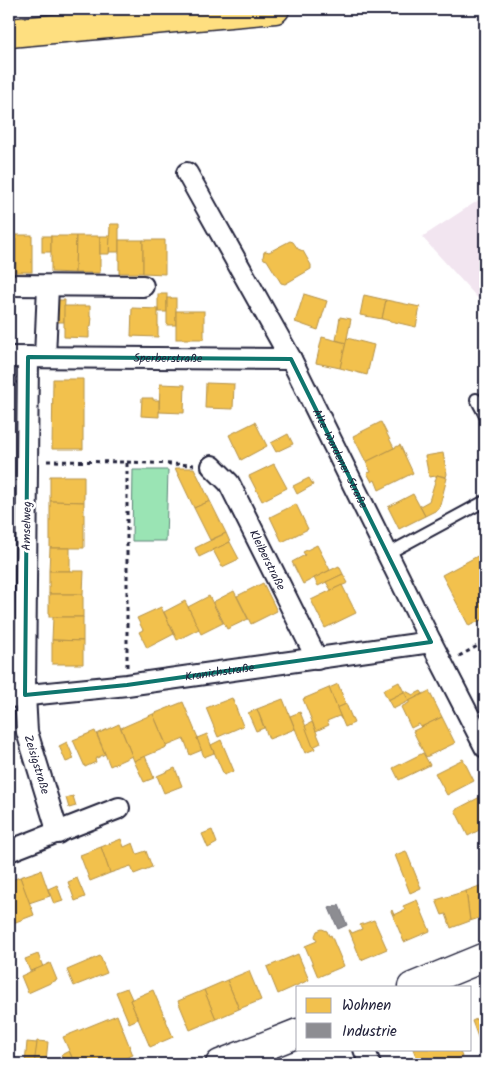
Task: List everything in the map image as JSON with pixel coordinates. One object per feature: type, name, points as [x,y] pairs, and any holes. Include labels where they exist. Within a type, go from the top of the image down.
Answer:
[{"type":"highway","points":[[9,33],[275,9]]},
{"type":"main road","points":[[414,986],[485,957]]},
{"type":"main road","points":[[220,1064],[296,1034]]},
{"type":"street","name":"Alte Wardener Straße","points":[[187,173],[291,359],[485,748]]},
{"type":"street","points":[[9,285],[142,286]]},
{"type":"street","points":[[28,357],[48,286]]},
{"type":"street","name":"Sperberstraße","points":[[28,357],[291,359]]},
{"type":"street","name":"Amselweg","points":[[17,696],[28,461],[28,357]]},
{"type":"street","name":"Kleiberstraße","points":[[212,466],[229,483],[317,659]]},
{"type":"street","name":"Kranichstraße","points":[[17,696],[126,685],[431,642]]},
{"type":"street","name":"Zeisigstraße","points":[[17,696],[58,832]]},
{"type":"street","points":[[9,851],[119,808]]},
{"type":"street","points":[[364,1050],[370,1064]]},
{"type":"lane","points":[[476,398],[485,416]]},
{"type":"lane","points":[[387,554],[485,501]]},
{"type":"path","points":[[28,461],[127,462],[212,466]]},
{"type":"path","points":[[126,685],[127,462]]},
{"type":"path","points":[[442,664],[485,642]]},
{"type":"highlighted area","points":[[28,357],[291,359],[431,642],[127,685],[25,695]]},
{"type":"shaded area","points":[[485,196],[485,306],[422,237]]},
{"type":"green space","points":[[133,470],[168,470],[166,541],[132,541]]},
{"type":"building: Wohnen","points":[[110,224],[119,224],[119,252],[109,252]]},
{"type":"building: Wohnen","points":[[9,235],[16,235],[16,272],[9,272]]},
{"type":"building: Wohnen","points":[[16,235],[32,235],[32,272],[16,272]]},
{"type":"building: Wohnen","points":[[42,236],[51,236],[51,252],[42,252]]},
{"type":"building: Wohnen","points":[[51,236],[76,236],[75,273],[51,272]]},
{"type":"building: Wohnen","points":[[76,236],[100,236],[100,273],[75,273]]},
{"type":"building: Wohnen","points":[[100,236],[110,236],[109,254],[100,254]]},
{"type":"building: Wohnen","points":[[119,240],[143,240],[143,273],[119,273]]},
{"type":"building: Wohnen","points":[[143,240],[165,240],[165,274],[143,273]]},
{"type":"building: Wohnen","points":[[290,241],[303,251],[311,265],[311,269],[285,284],[281,283],[267,260],[263,257],[264,252],[269,252]]},
{"type":"building: Wohnen","points":[[158,294],[167,294],[167,312],[158,312]]},
{"type":"building: Wohnen","points":[[304,294],[327,301],[318,330],[295,322]]},
{"type":"building: Wohnen","points":[[364,295],[386,300],[382,319],[360,315]]},
{"type":"building: Wohnen","points":[[167,298],[176,298],[176,325],[167,325]]},
{"type":"building: Wohnen","points":[[55,300],[65,300],[64,322],[55,322]]},
{"type":"building: Wohnen","points":[[386,300],[420,307],[416,327],[382,319]]},
{"type":"building: Wohnen","points":[[64,306],[90,306],[90,317],[92,317],[91,327],[89,327],[89,338],[64,337]]},
{"type":"building: Wohnen","points":[[132,308],[158,309],[158,337],[131,336]]},
{"type":"building: Wohnen","points":[[9,311],[12,311],[11,337],[9,337]]},
{"type":"building: Wohnen","points":[[176,311],[204,311],[204,339],[176,339]]},
{"type":"building: Wohnen","points":[[340,317],[351,319],[346,343],[336,340]]},
{"type":"building: Wohnen","points":[[322,337],[346,343],[340,368],[316,363]]},
{"type":"building: Wohnen","points":[[347,338],[374,345],[367,375],[340,368]]},
{"type":"building: Wohnen","points":[[53,379],[83,379],[83,449],[52,449]]},
{"type":"building: Wohnen","points":[[206,383],[234,384],[233,409],[205,408]]},
{"type":"building: Wohnen","points":[[160,384],[185,385],[184,413],[159,412]]},
{"type":"building: Wohnen","points":[[142,398],[159,400],[159,417],[141,416]]},
{"type":"building: Wohnen","points":[[255,422],[267,446],[241,460],[229,435]]},
{"type":"building: Wohnen","points":[[381,422],[394,448],[366,462],[353,436]]},
{"type":"building: Wohnen","points":[[288,434],[293,444],[276,452],[271,443]]},
{"type":"building: Wohnen","points":[[400,445],[413,473],[379,490],[375,480],[372,482],[367,473],[371,472],[366,462]]},
{"type":"building: Wohnen","points":[[443,453],[446,477],[437,475],[429,477],[425,456]]},
{"type":"building: Wohnen","points":[[274,464],[287,488],[262,501],[249,476]]},
{"type":"building: Wohnen","points":[[175,468],[194,468],[210,501],[194,508]]},
{"type":"building: Wohnen","points":[[437,475],[447,478],[439,509],[425,516],[420,506],[429,501]]},
{"type":"building: Wohnen","points":[[50,476],[84,476],[84,502],[50,501]]},
{"type":"building: Wohnen","points":[[309,478],[313,485],[297,494],[293,486]]},
{"type":"building: Wohnen","points":[[413,494],[425,516],[399,529],[388,507]]},
{"type":"building: Wohnen","points":[[50,501],[84,502],[84,548],[50,548]]},
{"type":"building: Wohnen","points":[[210,501],[226,533],[210,540],[194,508]]},
{"type":"building: Wohnen","points":[[296,504],[308,529],[282,542],[270,517]]},
{"type":"building: Wohnen","points":[[226,533],[230,542],[199,557],[195,548]]},
{"type":"building: Wohnen","points":[[230,542],[239,559],[222,567],[213,550]]},
{"type":"building: Wohnen","points":[[317,545],[330,570],[303,584],[292,562],[305,555],[303,552]]},
{"type":"building: Wohnen","points":[[50,548],[70,548],[70,571],[49,571]]},
{"type":"building: Wohnen","points":[[485,552],[485,618],[469,626],[442,575]]},
{"type":"building: Wohnen","points":[[339,566],[343,574],[318,586],[314,578]]},
{"type":"building: Wohnen","points":[[49,571],[84,571],[83,594],[49,594]]},
{"type":"building: Wohnen","points":[[343,574],[348,583],[331,590],[326,582]]},
{"type":"building: Wohnen","points":[[263,583],[277,611],[251,624],[237,596]]},
{"type":"building: Wohnen","points":[[342,585],[356,613],[325,628],[311,600]]},
{"type":"building: Wohnen","points":[[234,591],[248,619],[227,629],[213,602]]},
{"type":"building: Wohnen","points":[[49,594],[83,594],[83,617],[49,617]]},
{"type":"building: Wohnen","points":[[209,596],[223,623],[201,634],[188,607]]},
{"type":"building: Wohnen","points":[[185,601],[199,629],[177,640],[164,612]]},
{"type":"building: Wohnen","points":[[161,607],[174,634],[147,648],[139,632],[143,630],[137,618]]},
{"type":"building: Wohnen","points":[[53,617],[83,617],[83,641],[52,640]]},
{"type":"building: Wohnen","points":[[52,640],[83,641],[83,664],[52,664]]},
{"type":"building: Wohnen","points":[[399,682],[404,692],[388,700],[383,690]]},
{"type":"building: Wohnen","points":[[338,684],[346,704],[337,708],[329,688]]},
{"type":"building: Wohnen","points":[[329,688],[342,720],[339,716],[327,721],[329,725],[316,731],[303,699]]},
{"type":"building: Wohnen","points":[[404,690],[413,695],[421,691],[423,694],[409,701]]},
{"type":"building: Wohnen","points":[[429,691],[442,717],[421,727],[419,724],[411,728],[401,707]]},
{"type":"building: Wohnen","points":[[404,692],[409,701],[393,709],[388,700]]},
{"type":"building: Wohnen","points":[[232,698],[243,726],[218,737],[206,708]]},
{"type":"building: Wohnen","points":[[283,699],[295,729],[269,739],[257,709]]},
{"type":"building: Wohnen","points":[[183,702],[202,750],[190,755],[184,739],[167,746],[153,714]]},
{"type":"building: Wohnen","points":[[346,704],[354,723],[345,727],[337,708]]},
{"type":"building: Wohnen","points":[[257,709],[264,728],[256,731],[248,713]]},
{"type":"building: Wohnen","points":[[300,712],[315,749],[305,753],[290,716]]},
{"type":"building: Wohnen","points":[[153,714],[167,747],[134,761],[121,728]]},
{"type":"building: Wohnen","points":[[442,717],[455,743],[426,757],[413,731]]},
{"type":"building: Wohnen","points":[[312,722],[321,743],[313,747],[305,726]]},
{"type":"building: Wohnen","points":[[119,724],[132,756],[110,766],[97,734]]},
{"type":"building: Wohnen","points":[[95,731],[105,754],[95,759],[96,762],[85,767],[73,740]]},
{"type":"building: Wohnen","points":[[207,734],[214,753],[204,757],[197,738]]},
{"type":"building: Wohnen","points":[[221,740],[234,771],[224,775],[211,745]]},
{"type":"building: Wohnen","points":[[67,742],[74,759],[66,762],[59,746]]},
{"type":"building: Wohnen","points":[[423,753],[430,765],[399,780],[393,768]]},
{"type":"building: Wohnen","points":[[145,756],[154,778],[144,782],[134,761]]},
{"type":"building: Wohnen","points":[[463,759],[474,781],[447,795],[435,773]]},
{"type":"building: Wohnen","points":[[175,768],[182,786],[164,793],[157,776]]},
{"type":"building: Wohnen","points":[[73,796],[76,806],[69,808],[66,798]]},
{"type":"building: Wohnen","points":[[482,796],[485,803],[485,827],[468,836],[455,810]]},
{"type":"building: Wohnen","points":[[212,830],[217,843],[208,848],[202,834]]},
{"type":"building: Wohnen","points":[[121,839],[124,847],[133,843],[137,854],[146,851],[152,867],[134,874],[131,866],[110,873],[101,847]]},
{"type":"building: Wohnen","points":[[101,847],[110,873],[90,881],[80,855]]},
{"type":"building: Wohnen","points":[[406,851],[421,888],[410,893],[395,855]]},
{"type":"building: Wohnen","points":[[41,870],[50,896],[29,903],[20,877]]},
{"type":"building: Wohnen","points":[[20,877],[34,915],[13,923],[9,910],[9,881]]},
{"type":"building: Wohnen","points":[[77,878],[85,897],[75,901],[68,882]]},
{"type":"building: Wohnen","points":[[485,884],[485,916],[470,921],[466,891]]},
{"type":"building: Wohnen","points":[[57,885],[63,901],[54,904],[48,889]]},
{"type":"building: Wohnen","points":[[466,891],[470,921],[451,928],[446,914],[442,915],[436,900]]},
{"type":"building: Wohnen","points":[[417,900],[430,931],[404,942],[391,911],[394,915],[405,910],[403,906]]},
{"type":"building: Wohnen","points":[[374,920],[387,949],[361,960],[349,930],[352,933],[362,929],[360,925]]},
{"type":"building: Wohnen","points":[[322,929],[327,931],[329,936],[331,935],[344,966],[318,977],[305,946],[317,941],[315,936],[317,931]]},
{"type":"building: Wohnen","points":[[38,954],[43,967],[30,971],[25,959]]},
{"type":"building: Wohnen","points":[[298,954],[309,980],[278,994],[267,967]]},
{"type":"building: Wohnen","points":[[100,956],[107,973],[74,986],[67,970]]},
{"type":"building: Wohnen","points":[[50,963],[57,980],[28,993],[21,976]]},
{"type":"building: Wohnen","points":[[249,971],[261,1000],[239,1009],[227,980]]},
{"type":"building: Wohnen","points":[[227,980],[239,1009],[216,1019],[204,990]]},
{"type":"building: Wohnen","points":[[127,988],[138,1019],[129,1023],[116,992]]},
{"type":"building: Wohnen","points":[[153,990],[173,1037],[150,1047],[130,1000]]},
{"type":"building: Wohnen","points":[[204,990],[216,1019],[190,1030],[178,1001]]},
{"type":"building: Wohnen","points":[[117,1015],[133,1055],[112,1064],[75,1064],[63,1037]]},
{"type":"building: Wohnen","points":[[483,1016],[485,1023],[485,1056],[472,1021]]},
{"type":"building: Wohnen","points":[[37,1041],[48,1042],[46,1061],[34,1060]]},
{"type":"building: Wohnen","points":[[27,1042],[37,1043],[34,1064],[25,1064]]},
{"type":"building: Wohnen","points":[[413,1050],[459,1050],[462,1057],[446,1064],[417,1064],[416,1061],[418,1061]]},
{"type":"building: Wohnen","points":[[69,1051],[75,1064],[65,1064],[61,1055]]},
{"type":"building: Industrie","points":[[339,905],[347,925],[338,929],[329,908]]}]
